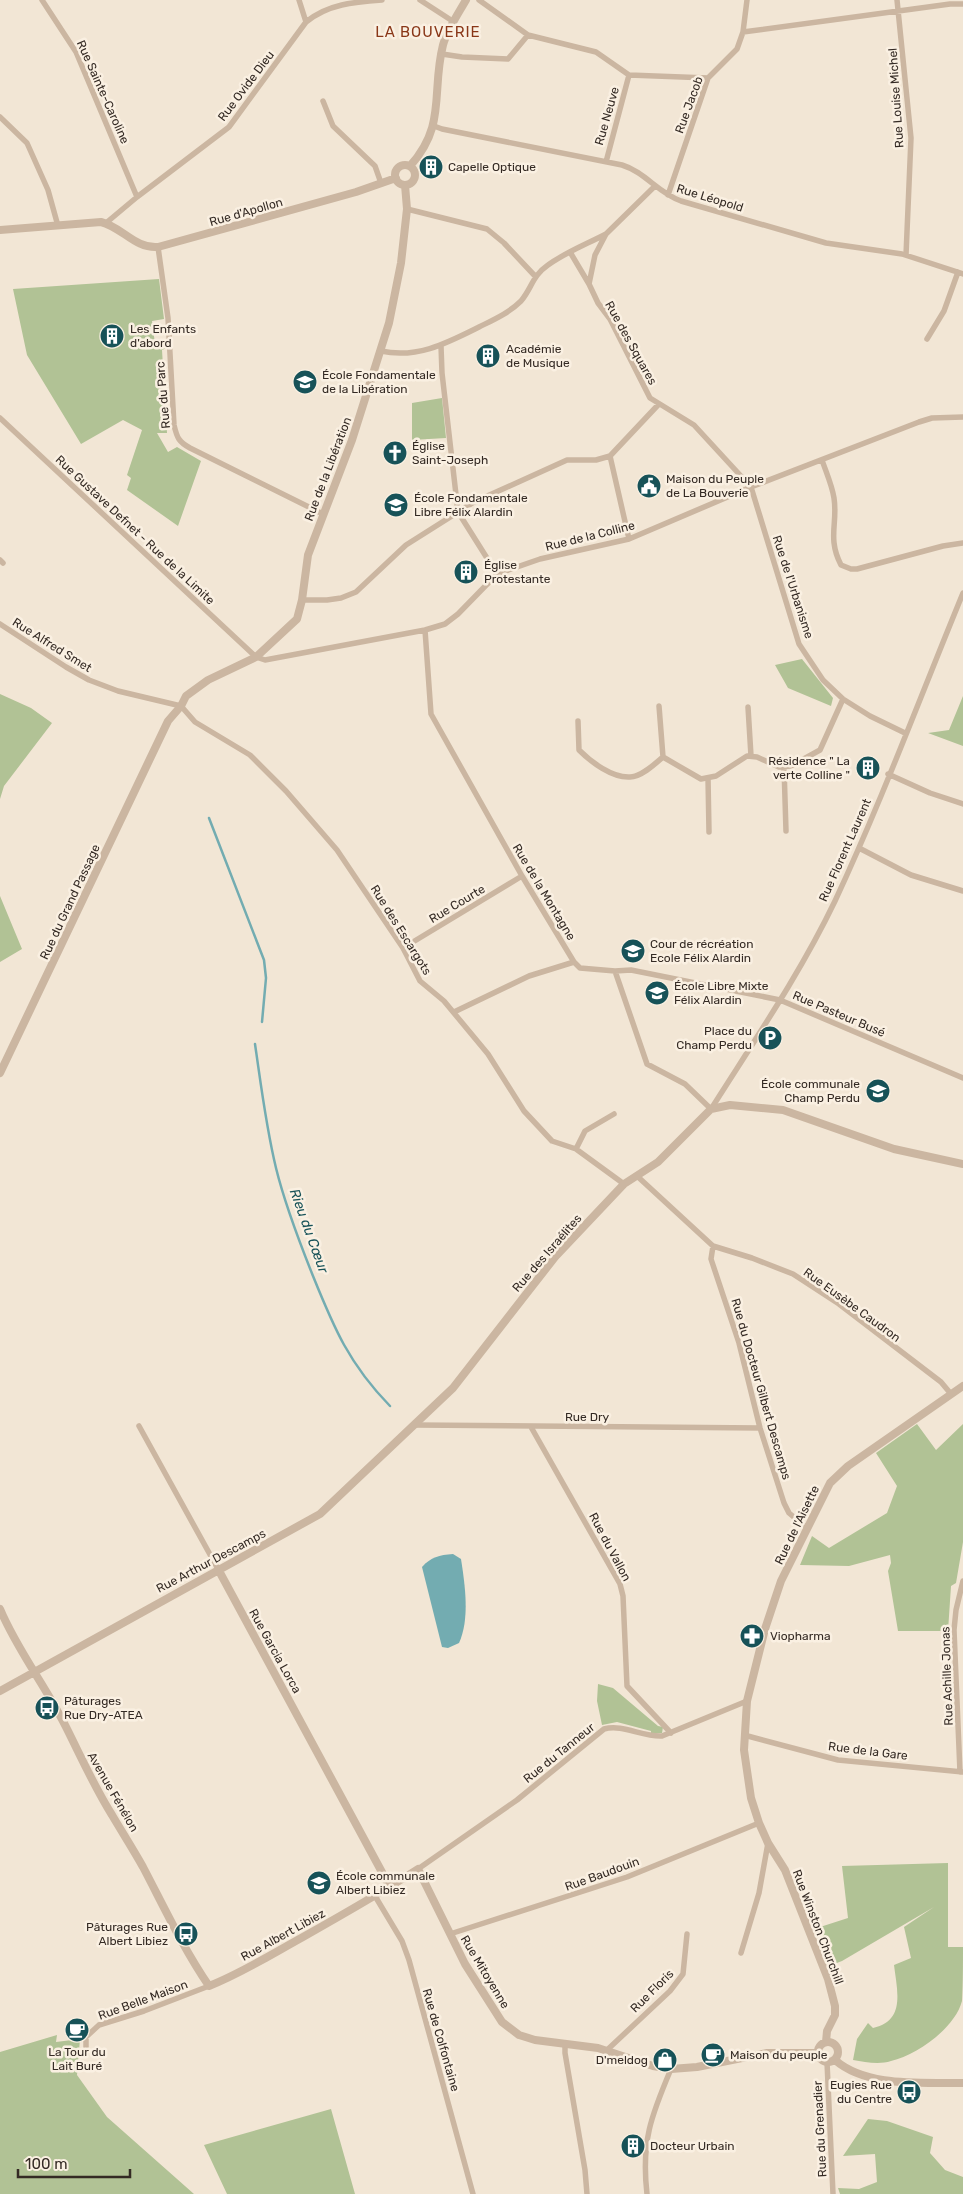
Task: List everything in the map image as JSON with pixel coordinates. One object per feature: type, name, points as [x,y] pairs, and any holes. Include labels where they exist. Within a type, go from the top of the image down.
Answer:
[{"type":"street","name":"Rue Sainte-Caroline","points":[[42,0],[76,52],[138,197]]},
{"type":"street","points":[[299,0],[306,22]]},
{"type":"street","name":"Rue Ovide Dieu","points":[[106,223],[229,127],[306,22],[325,10],[339,5],[382,0]]},
{"type":"street","points":[[420,0],[454,22]]},
{"type":"street","points":[[410,166],[425,148],[434,126],[445,41],[466,0]]},
{"type":"street","points":[[479,0],[528,35],[596,52],[629,75],[708,78]]},
{"type":"street","points":[[747,2],[753,0]]},
{"type":"street","name":"Rue Louise Michel","points":[[897,0],[911,138],[906,255]]},
{"type":"street","name":"Rue Jacob","points":[[668,195],[708,78],[737,49],[743,32],[747,2]]},
{"type":"street","points":[[743,32],[950,4],[963,4]]},
{"type":"street","points":[[442,54],[462,57],[508,58],[528,35]]},
{"type":"street","name":"Rue Neuve","points":[[606,162],[629,75]]},
{"type":"street","points":[[323,101],[333,126],[374,166],[381,183]]},
{"type":"street","points":[[0,117],[27,143],[48,190],[58,226]]},
{"type":"street","name":"Rue Léopold","points":[[434,126],[442,130],[634,169],[668,195],[832,245],[906,255],[960,273],[944,311],[927,339]]},
{"type":"street","points":[[410,166],[414,171],[414,178],[412,182],[405,185],[399,182],[395,173],[398,167],[410,166]]},
{"type":"street","name":"Rue d'Apollon","points":[[158,247],[332,199],[396,178]]},
{"type":"street","name":"Rue de la Libération","points":[[256,657],[296,619],[302,600],[308,555],[322,514],[349,449],[381,350],[396,295],[407,209],[405,185]]},
{"type":"street","points":[[381,350],[394,354],[416,352],[441,346],[503,315],[521,300],[535,276],[548,264],[606,234],[655,186]]},
{"type":"street","points":[[407,209],[487,229],[504,243],[535,276]]},
{"type":"street","points":[[0,230],[96,222],[106,223],[142,244],[158,247]]},
{"type":"street","points":[[590,284],[595,255],[606,234]]},
{"type":"street","name":"Rue du Parc","points":[[158,247],[165,287],[174,425],[180,443],[322,514]]},
{"type":"street","name":"Rue des Squares","points":[[570,252],[590,284],[598,303],[610,319],[650,398],[658,405],[694,425],[751,487]]},
{"type":"street","points":[[441,346],[442,374],[458,512],[497,574]]},
{"type":"street","points":[[302,600],[334,599],[356,592],[406,545],[474,502],[567,460],[596,460],[610,456],[658,405]]},
{"type":"street","name":"Rue Gustave Defnet - Rue de la Limite","points":[[0,418],[256,657]]},
{"type":"street","name":"Rue de la Colline","points":[[256,657],[265,660],[425,630],[445,624],[458,614],[497,574],[540,559],[629,539],[751,487],[932,418],[963,418]]},
{"type":"street","points":[[610,456],[629,539]]},
{"type":"street","points":[[822,460],[835,499],[834,548],[842,564],[851,569],[857,569],[943,546],[963,543]]},
{"type":"street","name":"Rue de l'Urbanisme","points":[[751,487],[799,644],[823,680],[843,698],[870,716],[906,732]]},
{"type":"street","name":"Rue Florent Laurent","points":[[780,1000],[834,902],[859,848],[963,593]]},
{"type":"street","name":"Rue Alfred Smet","points":[[0,624],[89,680],[118,692],[181,706]]},
{"type":"street","name":"Rue de la Montagne","points":[[425,630],[431,714],[522,876],[574,962]]},
{"type":"street","points":[[181,706],[186,696],[208,680],[256,657]]},
{"type":"street","points":[[663,757],[701,779],[716,776],[747,756],[758,757],[779,767],[791,766],[820,750],[843,698]]},
{"type":"street","name":"Rue du Grand Passage","points":[[0,1073],[168,721],[181,706]]},
{"type":"street","name":"Rue des Escargots","points":[[181,706],[195,722],[250,755],[286,791],[337,850],[403,948],[420,981],[454,1012],[488,1054],[524,1111],[552,1141],[576,1149],[624,1184]]},
{"type":"street","points":[[659,706],[663,757]]},
{"type":"street","points":[[748,707],[751,756]]},
{"type":"street","points":[[578,720],[579,750],[588,759],[614,773],[630,777],[640,774],[663,757]]},
{"type":"street","points":[[784,767],[786,831]]},
{"type":"street","points":[[888,774],[930,793],[963,804]]},
{"type":"street","points":[[708,778],[709,832]]},
{"type":"street","points":[[859,848],[911,875],[963,891]]},
{"type":"street","name":"Rue Courte","points":[[403,948],[522,876]]},
{"type":"street","points":[[454,1012],[530,976],[574,962],[580,968],[614,971],[647,1064],[685,1084],[711,1109]]},
{"type":"street","name":"Rue Pasteur Busé","points":[[614,971],[631,970],[780,1000],[963,1078]]},
{"type":"street","points":[[711,1109],[780,1000]]},
{"type":"street","points":[[711,1109],[730,1105],[783,1110],[894,1149],[963,1164]]},
{"type":"street","name":"Rue des Israélites","points":[[414,1425],[453,1388],[555,1256],[624,1184],[658,1162],[711,1109]]},
{"type":"street","points":[[576,1149],[585,1131],[614,1114]]},
{"type":"street","name":"Rue Eusèbe Caudron","points":[[637,1176],[712,1246],[752,1258],[793,1274],[838,1304],[941,1382],[951,1394]]},
{"type":"street","name":"Rue du Docteur Gilbert Descamps","points":[[712,1246],[711,1259],[739,1343],[760,1428],[789,1513],[807,1528]]},
{"type":"street","name":"Rue de l'Aisette","points":[[744,1735],[746,1701],[765,1629],[781,1581],[821,1499],[838,1475],[963,1386]]},
{"type":"street","name":"Rue Dry","points":[[414,1425],[760,1428]]},
{"type":"street","name":"Rue Arthur Descamps","points":[[0,1691],[320,1514],[414,1425]]},
{"type":"street","name":"Rue Garcia Lorca","points":[[138,1426],[218,1569],[390,1887]]},
{"type":"street","name":"Rue du Vallon","points":[[531,1427],[620,1584],[623,1596],[627,1686],[671,1732]]},
{"type":"street","name":"Rue Achille Jonas","points":[[962,1772],[954,1630],[956,1610],[963,1581]]},
{"type":"street","name":"Avenue Fénélon","points":[[0,1609],[68,1731],[112,1816],[125,1835],[153,1886],[186,1951],[209,1986]]},
{"type":"street","name":"Rue du Tanneur","points":[[418,1869],[477,1829],[566,1762],[604,1729],[613,1727],[654,1736],[671,1732],[746,1701]]},
{"type":"street","name":"Rue de la Gare","points":[[744,1735],[838,1760],[962,1772]]},
{"type":"street","name":"Rue Winston Churchill","points":[[744,1735],[746,1773],[758,1823],[785,1870],[828,1979],[836,2006],[835,2015],[827,2031],[826,2042]]},
{"type":"street","name":"Rue Baudouin","points":[[450,1934],[627,1877],[758,1823]]},
{"type":"street","points":[[741,1953],[759,1893],[768,1843]]},
{"type":"street","name":"Rue Albert Libiez","points":[[209,1986],[230,1977],[375,1896],[418,1869]]},
{"type":"street","name":"Rue Mitoyenne","points":[[418,1869],[472,1976],[499,2018],[508,2028],[530,2039],[606,2050],[653,2066],[671,2069],[690,2068],[767,2053],[818,2053]]},
{"type":"street","name":"Rue de Colfontaine","points":[[375,1896],[402,1941],[474,2194]]},
{"type":"street","name":"Rue Floris","points":[[606,2050],[670,1991],[683,1974],[687,1934]]},
{"type":"street","name":"Rue Belle Maison","points":[[86,2054],[86,2037],[99,2025],[144,2011],[209,1986]]},
{"type":"street","points":[[831,2061],[838,2054],[837,2047],[833,2043],[826,2042],[820,2045],[818,2053],[820,2059],[831,2061],[883,2081],[963,2083]]},
{"type":"street","points":[[565,2043],[587,2194]]},
{"type":"street","name":"Rue du Grenadier","points":[[831,2061],[833,2194]]},
{"type":"street","points":[[647,2194],[644,2165],[647,2136],[655,2106],[671,2069]]},
{"type":"green space","points":[[159,279],[164,319],[152,321],[155,344],[166,342],[166,348],[162,350],[167,433],[157,433],[168,452],[177,447],[201,461],[178,526],[127,490],[131,478],[127,475],[142,430],[123,420],[81,444],[27,355],[13,289]]},
{"type":"green space","points":[[442,398],[446,438],[412,440],[412,403]]},
{"type":"green space","points":[[802,659],[833,698],[831,706],[788,688],[775,665]]},
{"type":"green space","points":[[0,694],[31,708],[52,723],[4,786],[0,799]]},
{"type":"green space","points":[[963,696],[963,746],[928,733],[949,730]]},
{"type":"green space","points":[[0,896],[22,949],[0,962]]},
{"type":"green space","points":[[917,1424],[936,1450],[963,1424],[963,1542],[956,1583],[951,1586],[948,1631],[898,1631],[888,1571],[891,1563],[890,1555],[849,1566],[800,1565],[812,1536],[829,1548],[887,1513],[897,1486],[876,1453]]},
{"type":"green space","points":[[598,1684],[613,1688],[658,1726],[663,1727],[662,1733],[651,1733],[651,1731],[617,1722],[602,1725],[597,1701]]},
{"type":"green space","points":[[948,1863],[948,1947],[963,1947],[962,2001],[958,2011],[952,2021],[934,2039],[912,2053],[882,2063],[853,2060],[857,2039],[868,2023],[873,2028],[884,2024],[891,2019],[895,2012],[897,1994],[894,1965],[911,1958],[904,1927],[934,1907],[842,1961],[829,1966],[817,1928],[848,1918],[842,1866]]},
{"type":"green space","points":[[57,2035],[56,2042],[80,2039],[77,2075],[107,2117],[194,2194],[0,2194],[0,2052]]},
{"type":"green space","points":[[331,2109],[355,2194],[227,2194],[204,2145]]},
{"type":"green space","points":[[868,2119],[887,2121],[933,2137],[930,2153],[945,2170],[963,2177],[963,2194],[840,2194],[838,2188],[859,2189],[877,2182],[875,2154],[843,2156]]},
{"type":"water","points":[[453,1554],[461,1559],[466,1613],[459,1643],[448,1648],[442,1647],[422,1567],[436,1557]]},
{"type":"waterway","name":"Rieu du Cœur","points":[[209,818],[264,960],[266,978],[262,1022]]},
{"type":"waterway","name":"Rieu du Cœur","points":[[255,1044],[272,1153],[298,1236],[328,1312],[344,1345],[364,1375],[390,1406]]},
{"type":"place","name":"Capelle Optique","points":[[431,167]]},
{"type":"place","name":"Les Enfants d'abord","points":[[112,336]]},
{"type":"place","name":"Académie de Musique","points":[[488,356]]},
{"type":"place","name":"École Fondamentale de la Libération","points":[[305,382]]},
{"type":"place","name":"Église Saint-Joseph","points":[[395,453]]},
{"type":"place","name":"Maison du Peuple de La Bouverie","points":[[649,486]]},
{"type":"place","name":"École Fondamentale Libre Félix Alardin","points":[[396,505]]},
{"type":"place","name":"Église Protestante","points":[[466,572]]},
{"type":"place","name":"Résidence \" La verte Colline \"","points":[[868,768]]},
{"type":"place","name":"Cour de récréation Ecole Félix Alardin","points":[[633,951]]},
{"type":"place","name":"École Libre Mixte Félix Alardin","points":[[657,993]]},
{"type":"place","name":"Place du Champ Perdu","points":[[770,1038]]},
{"type":"place","name":"École communale Champ Perdu","points":[[878,1091]]},
{"type":"place","name":"Viopharma","points":[[752,1636]]},
{"type":"place","name":"Pâturages Rue Dry-ATEA","points":[[47,1708]]},
{"type":"place","name":"École communale Albert Libiez","points":[[319,1883]]},
{"type":"place","name":"Pâturages Rue Albert Libiez","points":[[186,1934]]},
{"type":"place","name":"La Tour du Lait Buré","points":[[77,2030]]},
{"type":"place","name":"Maison du peuple","points":[[713,2055]]},
{"type":"place","name":"D'meldog","points":[[665,2060]]},
{"type":"place","name":"Eugies Rue du Centre","points":[[909,2092]]},
{"type":"place","name":"Docteur Urbain","points":[[633,2146]]},
{"type":"district","name":"LA BOUVERIE","points":[[428,32]]}]
